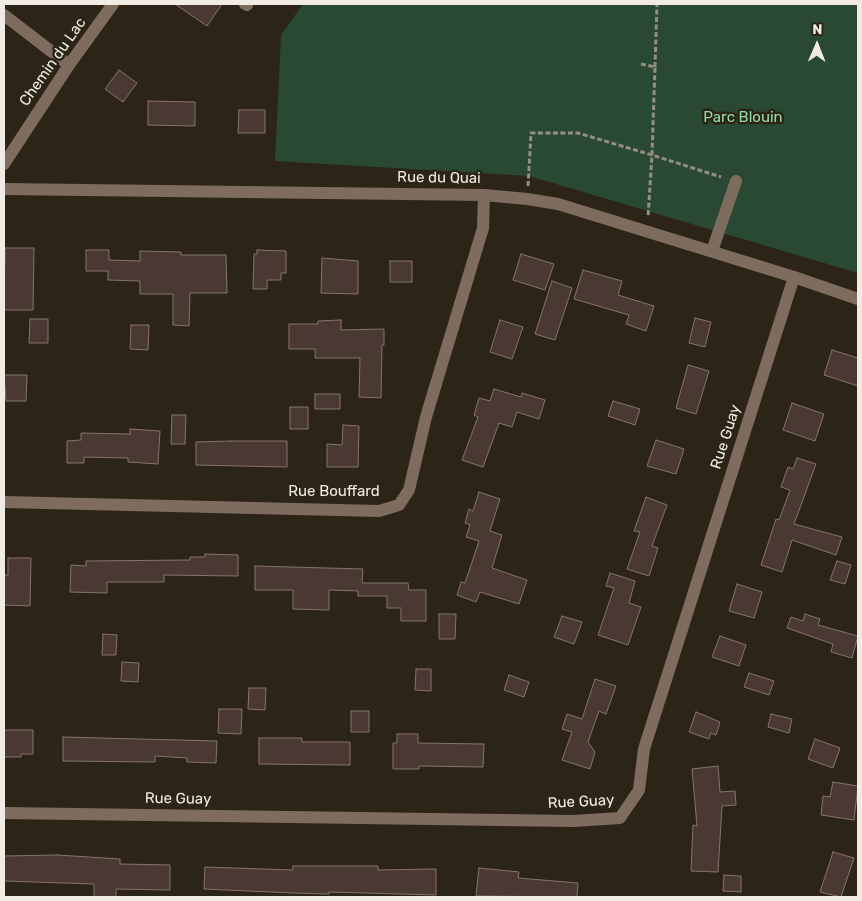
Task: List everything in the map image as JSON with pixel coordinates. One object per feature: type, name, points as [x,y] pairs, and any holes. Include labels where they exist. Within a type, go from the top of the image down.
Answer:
[{"type":"street","name":"Chemin du Lac","points":[[4,164],[69,65],[113,4]]},
{"type":"street","points":[[4,15],[69,65]]},
{"type":"street","points":[[712,251],[736,181]]},
{"type":"street","name":"Rue du Quai","points":[[4,189],[484,194],[527,199],[558,204],[794,276],[858,299]]},
{"type":"street","name":"Rue Bouffard","points":[[4,502],[379,511],[399,505],[409,490],[426,417],[484,228],[484,194]]},
{"type":"street","name":"Rue Guay","points":[[4,813],[574,821],[620,818],[639,790],[644,748],[794,276]]},
{"type":"path","points":[[644,230],[650,211],[657,4]]},
{"type":"path","points":[[641,64],[655,67]]},
{"type":"path","points":[[527,199],[531,133],[578,133],[736,181]]},
{"type":"green space","name":"Parc Blouin","points":[[303,4],[858,4],[858,273],[529,176],[275,161],[281,35]]},
{"type":"building","points":[[175,4],[222,4],[207,26]]},
{"type":"building","points":[[119,70],[137,83],[123,102],[105,89]]},
{"type":"building","points":[[148,101],[195,102],[195,126],[148,125]]},
{"type":"building","points":[[239,110],[265,110],[265,133],[238,133]]},
{"type":"building","points":[[5,248],[34,248],[33,310],[4,310]]},
{"type":"building","points":[[86,250],[109,250],[109,260],[140,261],[140,251],[181,252],[181,255],[226,255],[227,293],[190,293],[189,326],[173,325],[173,294],[140,294],[140,281],[108,280],[108,271],[86,271]]},
{"type":"building","points":[[257,250],[286,251],[286,273],[281,273],[281,280],[267,280],[267,289],[253,289],[254,254],[257,254]]},
{"type":"building","points":[[521,254],[554,264],[545,290],[513,280]]},
{"type":"building","points":[[322,258],[358,261],[358,294],[321,293]]},
{"type":"building","points":[[390,261],[412,261],[412,282],[390,282]]},
{"type":"building","points":[[583,270],[622,281],[618,295],[654,306],[646,331],[626,324],[629,315],[574,299]]},
{"type":"building","points":[[552,281],[572,288],[555,340],[535,334]]},
{"type":"building","points":[[695,318],[711,322],[705,347],[689,343]]},
{"type":"building","points":[[30,319],[48,319],[48,343],[29,343]]},
{"type":"building","points":[[341,320],[341,330],[384,329],[381,398],[359,397],[360,358],[315,358],[315,349],[289,349],[289,324],[318,324],[318,321]]},
{"type":"building","points":[[500,320],[523,327],[512,359],[490,352]]},
{"type":"building","points":[[131,325],[149,325],[148,350],[130,349]]},
{"type":"building","points":[[832,350],[858,358],[858,386],[824,375]]},
{"type":"building","points":[[688,365],[709,371],[696,414],[676,408]]},
{"type":"building","points":[[4,375],[27,375],[26,401],[6,401]]},
{"type":"building","points":[[494,389],[521,397],[522,393],[545,400],[539,419],[517,412],[512,427],[499,423],[483,467],[462,460],[478,417],[474,415],[479,398],[490,401]]},
{"type":"building","points":[[315,394],[340,394],[340,409],[315,409]]},
{"type":"building","points":[[613,401],[640,409],[635,425],[608,416]]},
{"type":"building","points":[[792,403],[824,414],[815,441],[783,430]]},
{"type":"building","points":[[290,407],[308,407],[308,429],[290,429]]},
{"type":"building","points":[[172,415],[186,415],[185,444],[171,444]]},
{"type":"building","points":[[343,425],[359,426],[358,467],[327,467],[327,444],[342,445]]},
{"type":"building","points":[[130,429],[160,431],[158,464],[128,462],[128,458],[84,457],[84,463],[67,463],[67,441],[81,440],[81,433],[130,434]]},
{"type":"building","points":[[656,440],[684,449],[676,474],[647,466]]},
{"type":"building","points":[[287,441],[287,467],[196,465],[196,442]]},
{"type":"building","points":[[797,458],[816,464],[794,524],[842,537],[836,555],[792,540],[782,572],[761,565],[776,519],[779,520],[790,490],[781,487],[788,467],[793,469]]},
{"type":"building","points":[[479,492],[500,499],[490,531],[502,535],[492,568],[527,580],[519,604],[480,592],[476,602],[457,595],[461,582],[465,583],[479,541],[466,537],[470,525],[465,523],[469,509],[473,511]]},
{"type":"building","points":[[646,497],[667,505],[652,546],[658,548],[649,576],[627,569],[640,532],[634,531]]},
{"type":"building","points":[[205,554],[238,555],[238,576],[164,575],[164,582],[107,582],[107,593],[70,592],[71,565],[86,566],[86,561],[190,560],[190,557],[205,557]]},
{"type":"building","points":[[8,558],[31,558],[30,606],[4,605],[4,575],[8,575]]},
{"type":"building","points":[[837,561],[851,565],[845,584],[830,580]]},
{"type":"building","points":[[255,566],[363,569],[362,583],[408,583],[409,590],[426,590],[426,621],[401,621],[401,608],[387,608],[387,596],[358,596],[358,591],[329,590],[329,610],[293,609],[293,590],[255,590]]},
{"type":"building","points":[[610,573],[635,581],[629,603],[641,607],[628,645],[598,635],[614,588],[606,586]]},
{"type":"building","points":[[737,584],[762,592],[754,618],[729,611]]},
{"type":"building","points":[[439,614],[456,614],[455,639],[439,639]]},
{"type":"building","points":[[805,614],[820,619],[818,625],[858,636],[852,658],[831,652],[833,644],[787,628],[791,617],[803,621]]},
{"type":"building","points":[[562,616],[582,622],[574,644],[554,637]]},
{"type":"building","points":[[103,634],[117,635],[116,655],[102,655]]},
{"type":"building","points":[[720,636],[746,645],[739,666],[712,657]]},
{"type":"building","points":[[122,662],[139,663],[138,682],[121,681]]},
{"type":"building","points":[[416,669],[431,669],[431,691],[415,690]]},
{"type":"building","points":[[749,673],[774,681],[769,695],[744,687]]},
{"type":"building","points":[[509,675],[529,682],[524,697],[504,690]]},
{"type":"building","points":[[595,679],[616,686],[606,714],[599,711],[588,742],[595,752],[590,769],[562,760],[572,732],[562,729],[567,714],[582,719]]},
{"type":"building","points":[[249,688],[266,688],[265,710],[248,709]]},
{"type":"building","points":[[219,709],[242,709],[241,734],[218,733]]},
{"type":"building","points":[[351,711],[369,711],[369,732],[351,732]]},
{"type":"building","points":[[696,712],[720,722],[716,735],[711,733],[709,739],[689,732]]},
{"type":"building","points":[[771,714],[792,719],[789,733],[768,727]]},
{"type":"building","points":[[4,730],[33,730],[33,754],[21,754],[21,757],[4,757]]},
{"type":"building","points":[[397,734],[418,734],[418,743],[484,744],[483,767],[419,766],[419,769],[393,769],[393,743],[397,743]]},
{"type":"building","points":[[63,737],[217,741],[216,763],[187,762],[187,758],[155,756],[155,762],[63,761]]},
{"type":"building","points":[[259,738],[302,738],[302,742],[350,742],[350,765],[259,764]]},
{"type":"building","points":[[815,739],[840,748],[833,768],[808,759]]},
{"type":"building","points":[[718,766],[720,792],[735,791],[736,805],[722,806],[718,872],[691,871],[693,825],[697,826],[692,769]]},
{"type":"building","points":[[833,782],[858,786],[854,820],[821,815],[823,796],[830,797]]},
{"type":"building","points":[[833,852],[854,858],[841,897],[820,892]]},
{"type":"building","points":[[57,855],[120,859],[120,864],[170,865],[170,890],[116,889],[116,897],[94,897],[94,884],[4,881],[4,856]]},
{"type":"building","points":[[293,866],[378,866],[378,870],[436,869],[436,895],[329,892],[329,894],[204,889],[205,867],[293,870]]},
{"type":"building","points":[[479,868],[519,872],[518,878],[578,883],[577,897],[476,896]]},
{"type":"building","points":[[724,875],[741,876],[741,892],[723,891]]}]
